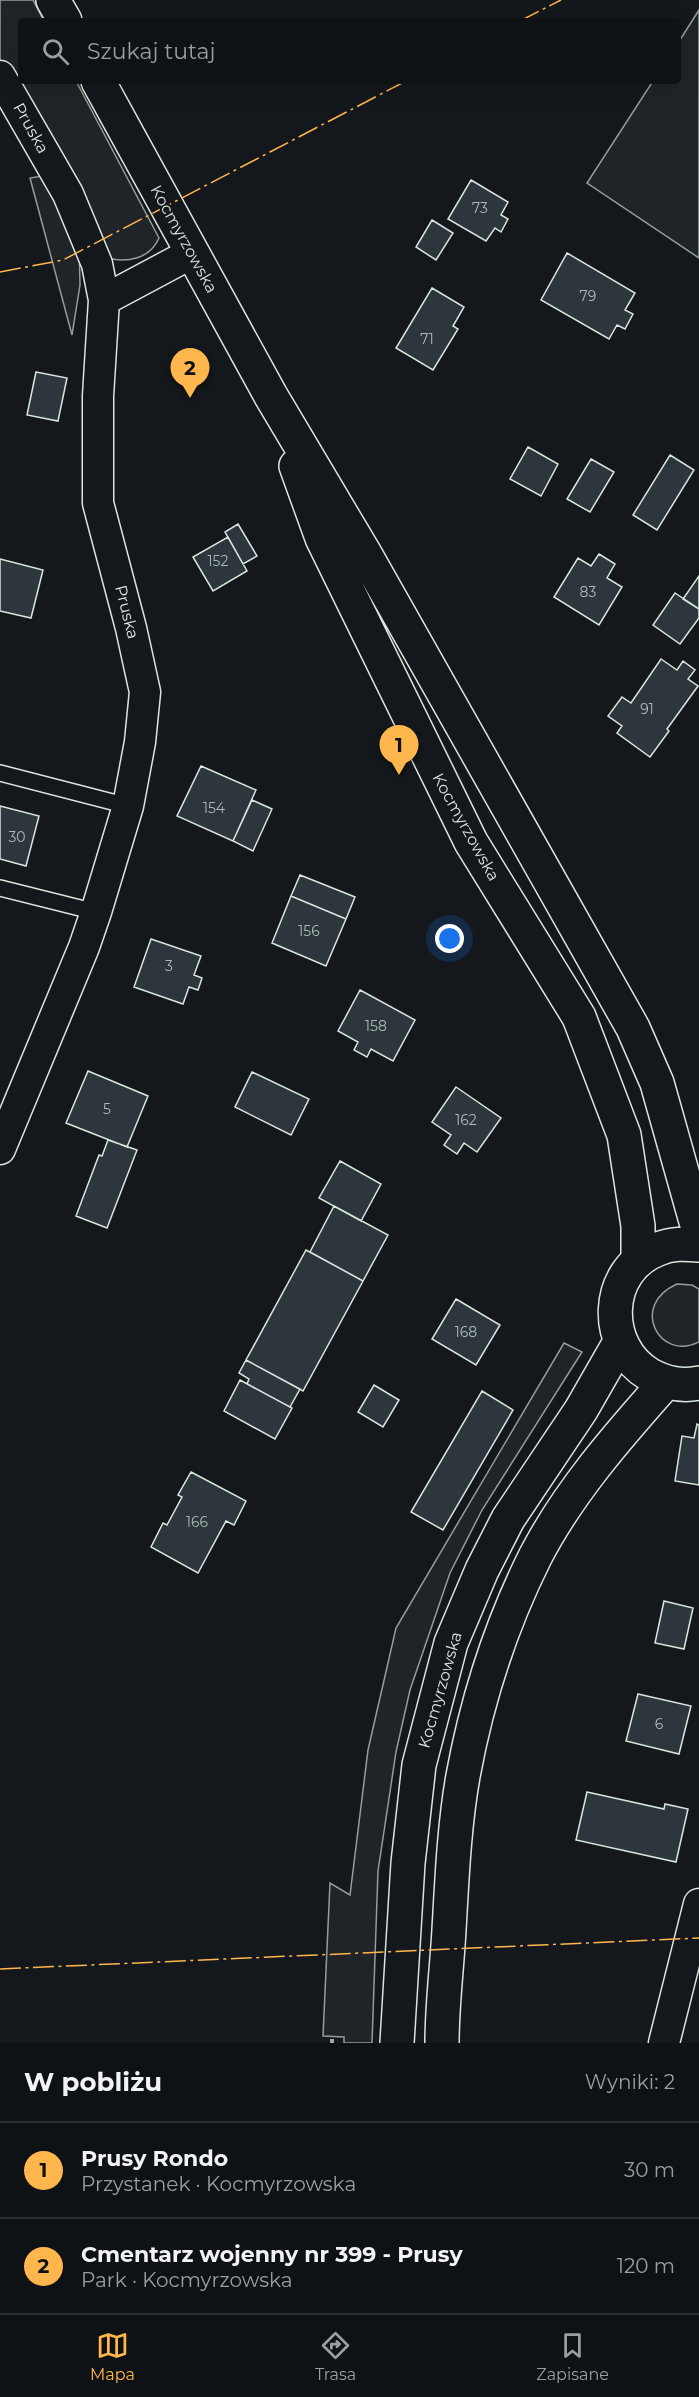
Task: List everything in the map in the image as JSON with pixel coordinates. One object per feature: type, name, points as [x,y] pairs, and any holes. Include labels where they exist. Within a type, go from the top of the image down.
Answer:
[{"type":"main road","points":[[53,0],[63,18]]},
{"type":"main road","name":"Kocmyrzowska","points":[[100,84],[271,396],[365,554],[633,1028],[657,1083],[699,1232]]},
{"type":"main road","name":"Kocmyrzowska","points":[[271,396],[322,538],[417,735],[471,842],[579,1017],[624,1135],[638,1226],[638,1261]]},
{"type":"main road","points":[[699,1245],[678,1243],[657,1249],[638,1261],[624,1278],[616,1299],[615,1321],[620,1342],[639,1368],[665,1383],[690,1385],[699,1383]]},
{"type":"main road","name":"Kocmyrzowska","points":[[397,2043],[407,1874],[419,1765],[451,1643],[482,1570],[508,1519],[581,1410],[620,1342]]},
{"type":"main road","points":[[442,2043],[454,1849],[463,1778],[480,1697],[504,1625],[536,1556],[572,1498],[616,1438],[665,1383]]},
{"type":"street","name":"Pruska","points":[[0,76],[68,194],[97,264],[104,300],[98,396],[98,502],[131,627],[145,692],[140,742],[128,806],[96,912],[84,947],[0,1149]]},
{"type":"street","points":[[104,300],[192,253]]},
{"type":"street","points":[[664,2043],[699,1904]]},
{"type":"lane","points":[[0,773],[128,806]]},
{"type":"lane","points":[[0,888],[96,912]]},
{"type":"shaded area","points":[[0,0],[33,0],[42,18],[18,18],[18,84],[78,84],[159,238],[150,251],[137,258],[122,260],[107,258],[60,155],[0,60]]},
{"type":"shaded area","points":[[699,10],[699,258],[587,183],[651,84],[681,84],[681,38]]},
{"type":"shaded area","points":[[48,175],[79,242],[80,285],[72,335],[30,178]]},
{"type":"shaded area","points":[[677,1284],[692,1285],[699,1289],[699,1342],[685,1346],[672,1344],[662,1338],[655,1328],[652,1317],[655,1305],[663,1293]]},
{"type":"shaded area","points":[[564,1343],[582,1352],[482,1510],[450,1573],[410,1690],[396,1752],[378,1871],[372,2043],[344,2043],[344,2037],[323,2036],[330,1883],[350,1895],[368,1750],[396,1628]]},
{"type":"building","points":[[471,180],[508,202],[501,215],[508,219],[501,232],[495,228],[486,241],[448,219]]},
{"type":"building","points":[[432,220],[453,233],[436,260],[416,247]]},
{"type":"building","points":[[567,253],[635,293],[625,310],[633,314],[625,329],[617,325],[609,339],[541,300]]},
{"type":"building","points":[[432,288],[464,307],[453,326],[458,329],[433,370],[396,348]]},
{"type":"building","points":[[36,372],[67,378],[58,421],[27,415]]},
{"type":"building","points":[[528,447],[558,464],[541,496],[510,479]]},
{"type":"building","points":[[670,455],[694,470],[657,530],[633,515]]},
{"type":"building","points":[[591,459],[614,472],[590,512],[567,499]]},
{"type":"building","points":[[238,524],[257,556],[243,564],[225,532]]},
{"type":"building","points":[[228,537],[247,571],[213,591],[193,557]]},
{"type":"building","points":[[599,554],[615,564],[607,578],[622,587],[599,625],[554,597],[578,558],[591,566]]},
{"type":"building","points":[[0,559],[43,570],[31,618],[0,611]]},
{"type":"building","points":[[699,576],[699,609],[683,599]]},
{"type":"building","points":[[675,593],[699,609],[699,618],[680,644],[653,625]]},
{"type":"building","points":[[661,659],[677,670],[683,661],[695,670],[688,679],[698,686],[650,757],[617,733],[622,726],[608,716],[622,697],[631,703]]},
{"type":"building","points":[[201,766],[256,790],[233,841],[177,816]]},
{"type":"building","points":[[252,800],[272,809],[253,851],[233,841]]},
{"type":"building","points":[[0,806],[39,816],[26,866],[0,859]]},
{"type":"building","points":[[300,875],[355,897],[346,919],[291,896]]},
{"type":"building","points":[[291,896],[346,919],[326,966],[272,943]]},
{"type":"building","points":[[151,939],[201,956],[194,975],[202,978],[198,990],[189,987],[183,1004],[134,987]]},
{"type":"building","points":[[360,990],[415,1020],[393,1061],[371,1049],[367,1057],[354,1050],[358,1042],[338,1031]]},
{"type":"building","points":[[88,1071],[148,1096],[127,1147],[66,1123]]},
{"type":"building","points":[[252,1072],[309,1099],[291,1135],[235,1107]]},
{"type":"building","points":[[456,1087],[501,1118],[477,1152],[464,1143],[457,1154],[444,1145],[451,1135],[432,1122]]},
{"type":"building","points":[[108,1140],[137,1150],[107,1228],[76,1216],[99,1155],[102,1156]]},
{"type":"building","points":[[340,1161],[381,1184],[361,1221],[319,1198]]},
{"type":"building","points":[[334,1206],[388,1235],[363,1281],[310,1252]]},
{"type":"building","points":[[306,1250],[363,1281],[303,1391],[246,1360]]},
{"type":"building","points":[[456,1299],[500,1325],[476,1365],[432,1339]]},
{"type":"building","points":[[246,1360],[300,1389],[290,1407],[247,1384],[249,1379],[239,1373]]},
{"type":"building","points":[[240,1380],[292,1408],[275,1439],[224,1411]]},
{"type":"building","points":[[374,1385],[399,1400],[383,1427],[358,1412]]},
{"type":"building","points":[[482,1391],[513,1410],[443,1530],[411,1512]]},
{"type":"building","points":[[697,1424],[699,1425],[699,1485],[675,1481],[682,1436],[694,1438]]},
{"type":"building","points":[[191,1472],[246,1501],[234,1525],[226,1521],[198,1573],[151,1547],[163,1523],[167,1525],[182,1497],[178,1495]]},
{"type":"building","points":[[664,1601],[693,1608],[684,1649],[655,1643]]},
{"type":"building","points":[[638,1694],[691,1706],[679,1754],[626,1741]]},
{"type":"building","points":[[587,1792],[664,1809],[665,1804],[688,1809],[676,1862],[576,1840]]},
{"type":"power","points":[[526,18],[561,0]]},
{"type":"power","points":[[0,272],[63,260],[400,84]]},
{"type":"power","points":[[0,1969],[699,1938]]},
{"type":"place","name":"Cmentarz wojenny nr 399 - Prusy","points":[[190,398]]},
{"type":"place","name":"Prusy Rondo","points":[[399,775]]}]
